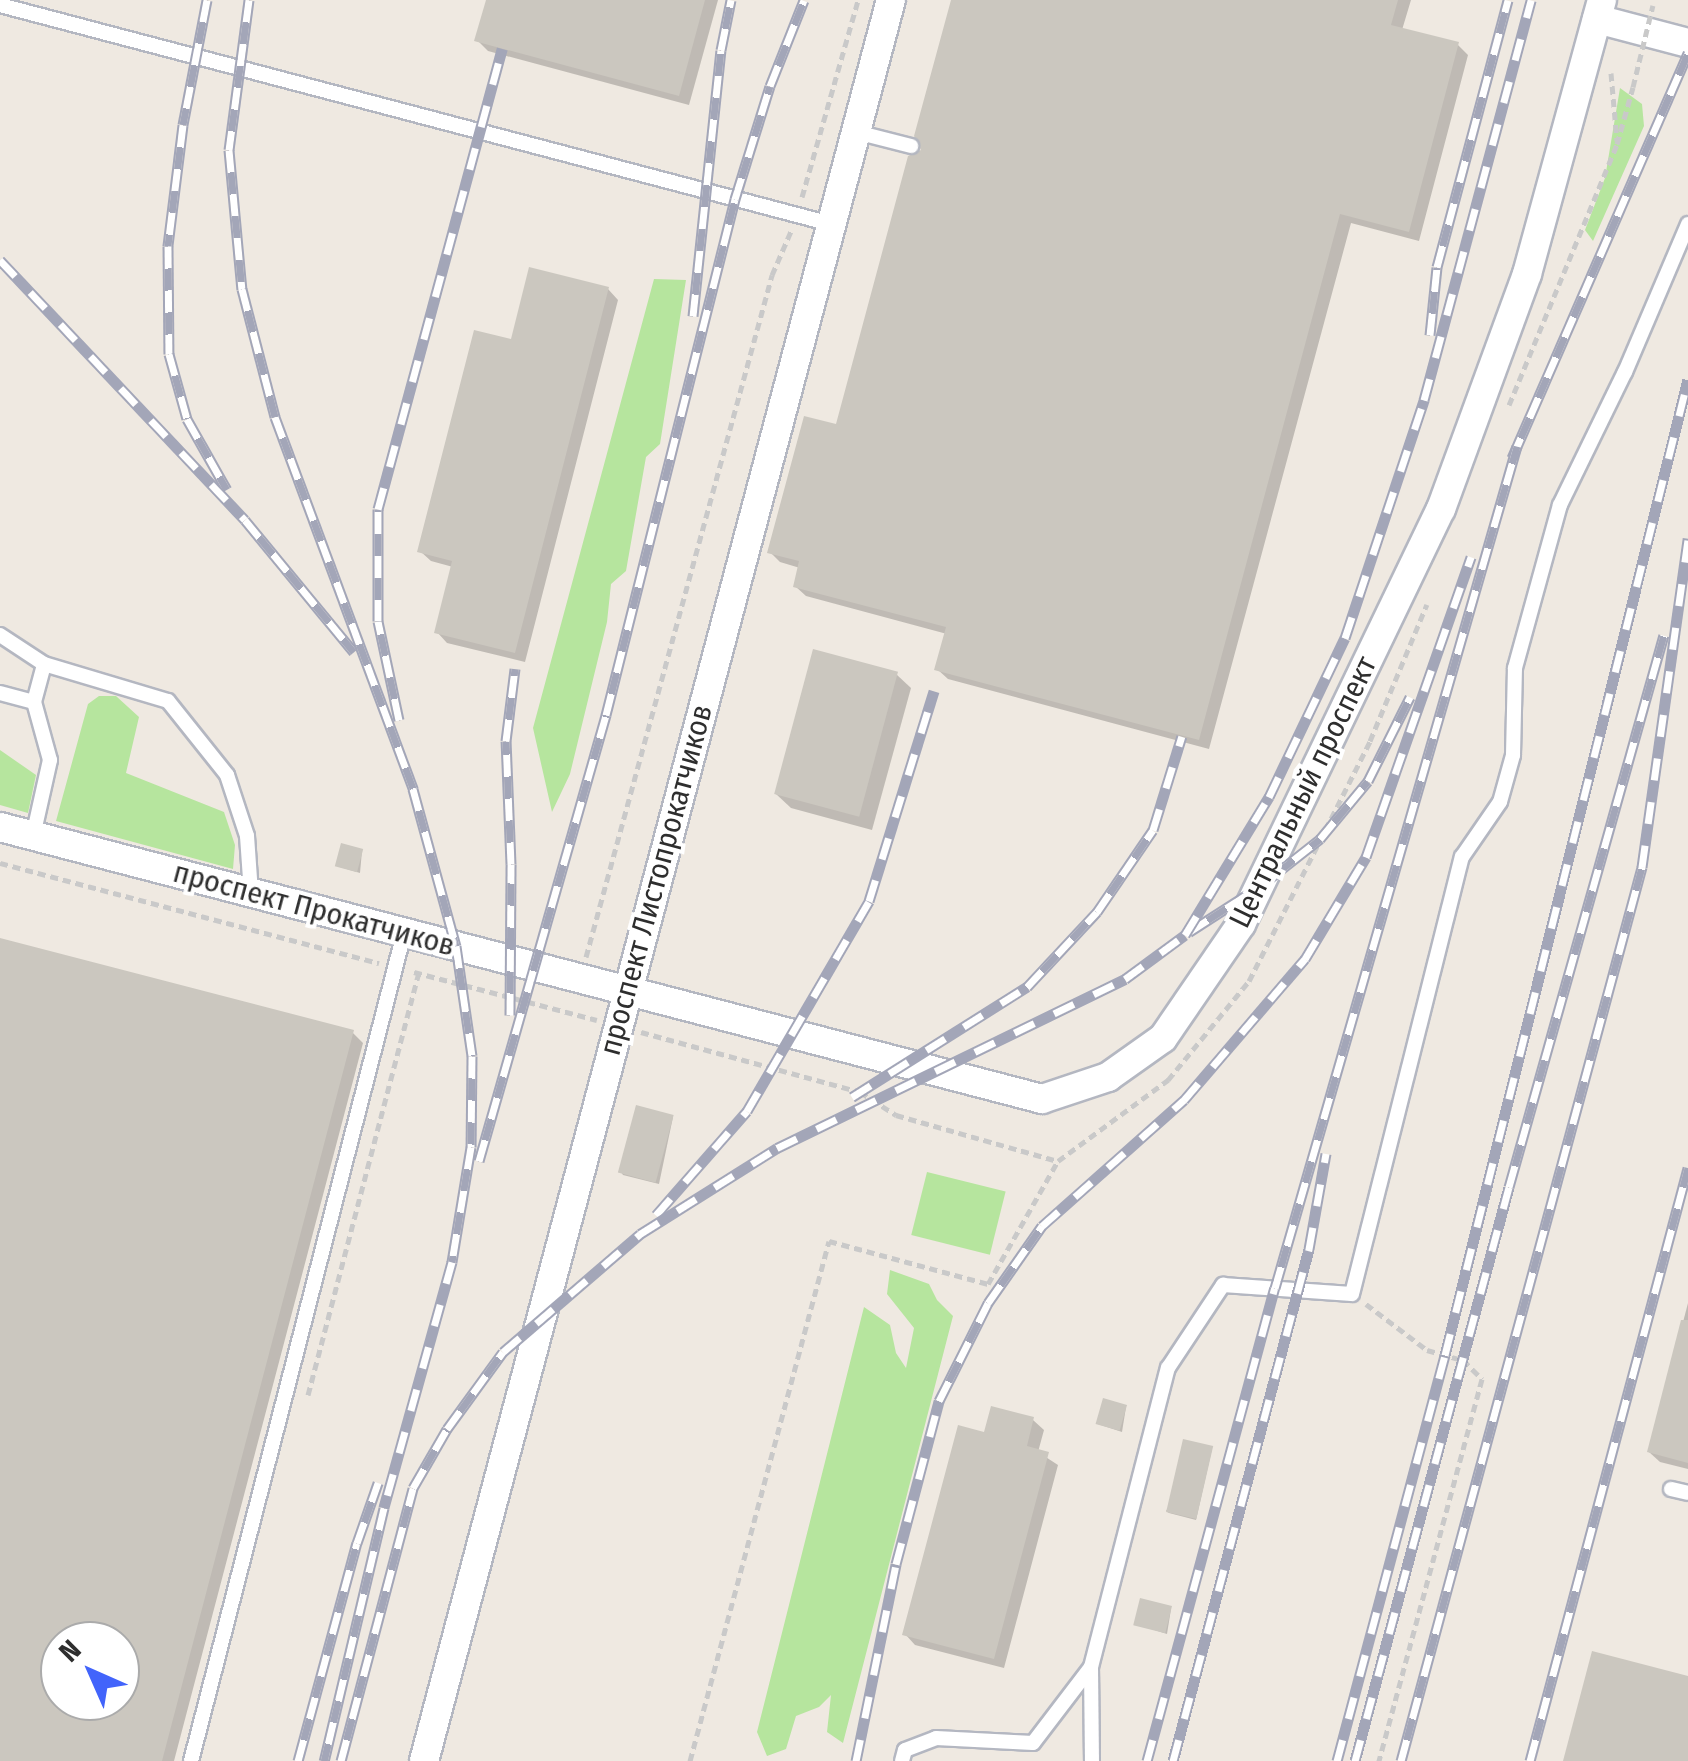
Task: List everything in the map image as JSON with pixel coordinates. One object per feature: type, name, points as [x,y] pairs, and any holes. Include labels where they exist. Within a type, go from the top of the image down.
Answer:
[{"type":"street","name":"проспект Листопрокатчиков","points":[[424,1761],[891,0]]},
{"type":"street","points":[[1599,10],[1688,44]]},
{"type":"street","name":"Центральный проспект","points":[[627,991],[1042,1100],[1108,1078],[1162,1038],[1241,924],[1441,509],[1527,274],[1599,10]]},
{"type":"street","name":"проспект Прокатчиков","points":[[0,827],[627,991]]},
{"type":"lane","points":[[0,6],[831,224]]},
{"type":"lane","points":[[856,132],[911,146]]},
{"type":"lane","points":[[1092,1761],[1092,1667],[1168,1368],[1223,1285],[1352,1294],[1462,857],[1500,802],[1513,755],[1515,668],[1560,504],[1625,372],[1688,224]]},
{"type":"lane","points":[[0,635],[44,664],[168,701],[227,776],[248,836],[251,893]]},
{"type":"lane","points":[[33,836],[50,760],[34,702],[44,664]]},
{"type":"lane","points":[[0,692],[34,702]]},
{"type":"lane","points":[[192,1761],[404,933]]},
{"type":"lane","points":[[1671,1489],[1688,1494]]},
{"type":"lane","points":[[902,1761],[905,1750],[936,1738],[1033,1743],[1092,1667]]},
{"type":"path","points":[[580,979],[772,275],[797,215],[858,0]]},
{"type":"path","points":[[1610,69],[1618,144],[1653,5]]},
{"type":"path","points":[[0,863],[860,1092]]},
{"type":"path","points":[[308,1396],[418,973]]},
{"type":"path","points":[[690,1761],[829,1241],[988,1284],[1058,1161]]},
{"type":"path","points":[[1352,1294],[1427,1350],[1463,1360],[1482,1379],[1379,1761]]},
{"type":"green space","points":[[1620,88],[1642,104],[1644,126],[1593,241],[1585,230],[1605,178]]},
{"type":"green space","points":[[654,279],[686,280],[660,444],[646,457],[626,571],[611,584],[607,622],[570,774],[552,812],[533,728]]},
{"type":"green space","points":[[99,696],[116,696],[139,717],[126,773],[224,812],[235,845],[233,869],[56,821],[88,704]]},
{"type":"green space","points":[[0,750],[36,775],[28,813],[0,805]]},
{"type":"green space","points":[[927,1172],[1006,1192],[990,1255],[911,1235]]},
{"type":"green space","points":[[890,1270],[929,1284],[937,1300],[953,1316],[843,1743],[827,1732],[831,1695],[819,1707],[796,1716],[786,1749],[767,1756],[757,1732],[864,1307],[890,1325],[896,1353],[906,1368],[914,1328],[887,1294]]},
{"type":"building","points":[[486,0],[705,0],[679,96],[474,41]]},
{"type":"building","points":[[951,0],[1398,0],[1391,25],[1459,42],[1409,232],[1340,214],[1199,740],[934,670],[946,627],[793,587],[799,561],[767,553],[804,416],[836,424],[908,156],[921,150],[914,136]]},
{"type":"building","points":[[529,267],[609,287],[515,653],[434,633],[452,561],[417,552],[474,330],[511,339]]},
{"type":"building","points":[[813,649],[898,672],[859,817],[774,794]]},
{"type":"building","points":[[341,843],[363,849],[357,872],[335,866]]},
{"type":"building","points":[[0,938],[354,1030],[162,1761],[0,1761]]},
{"type":"building","points":[[636,1105],[674,1115],[656,1183],[618,1173]]},
{"type":"building","points":[[1681,1320],[1688,1320],[1688,1463],[1647,1452]]},
{"type":"building","points":[[1103,1398],[1127,1405],[1120,1431],[1096,1424]]},
{"type":"building","points":[[991,1406],[1034,1417],[1027,1446],[1049,1452],[994,1659],[902,1635],[958,1425],[984,1432]]},
{"type":"building","points":[[1183,1439],[1213,1446],[1196,1519],[1166,1512]]},
{"type":"building","points":[[1140,1598],[1172,1606],[1165,1633],[1133,1625]]},
{"type":"building","points":[[1592,1651],[1688,1676],[1688,1761],[1563,1761]]},
{"type":"railway","points":[[207,0],[183,125],[168,246],[169,354],[187,419],[227,490]]},
{"type":"railway","points":[[249,0],[229,150],[242,289],[275,417],[413,789],[456,946],[472,1056],[471,1147],[452,1262],[384,1508],[324,1761]]},
{"type":"railway","points":[[693,316],[721,50],[731,0]]},
{"type":"railway","points":[[479,1161],[606,715],[735,199],[770,86],[804,0]]},
{"type":"railway","points":[[1430,335],[1437,267],[1508,0]]},
{"type":"railway","points":[[341,1761],[413,1488],[447,1429],[503,1352],[640,1234],[777,1148],[1125,979],[1185,935],[1269,797],[1345,638],[1424,400],[1531,0]]},
{"type":"railway","points":[[399,720],[378,621],[378,509],[502,48]]},
{"type":"railway","points":[[1512,458],[1688,53]]},
{"type":"railway","points":[[0,260],[245,520],[354,652]]},
{"type":"railway","points":[[1337,1761],[1445,1355],[1688,380]]},
{"type":"railway","points":[[1147,1761],[1275,1288],[1517,446]]},
{"type":"railway","points":[[1401,1761],[1642,867],[1688,538]]},
{"type":"railway","points":[[856,1761],[896,1564],[939,1401],[988,1303],[1042,1226],[1184,1100],[1305,959],[1366,857],[1471,557]]},
{"type":"railway","points":[[1355,1761],[1509,1187],[1664,635]]},
{"type":"railway","points":[[510,1015],[511,864],[506,741],[515,669]]},
{"type":"railway","points":[[656,1215],[747,1111],[869,901],[934,691]]},
{"type":"railway","points":[[1189,932],[1259,887],[1320,839],[1368,781],[1410,697]]},
{"type":"railway","points":[[852,1097],[1027,987],[1097,912],[1153,830],[1182,736]]},
{"type":"railway","points":[[1173,1761],[1309,1249],[1326,1154]]},
{"type":"railway","points":[[1530,1761],[1688,1168]]},
{"type":"railway","points":[[298,1761],[357,1543],[378,1483]]}]
